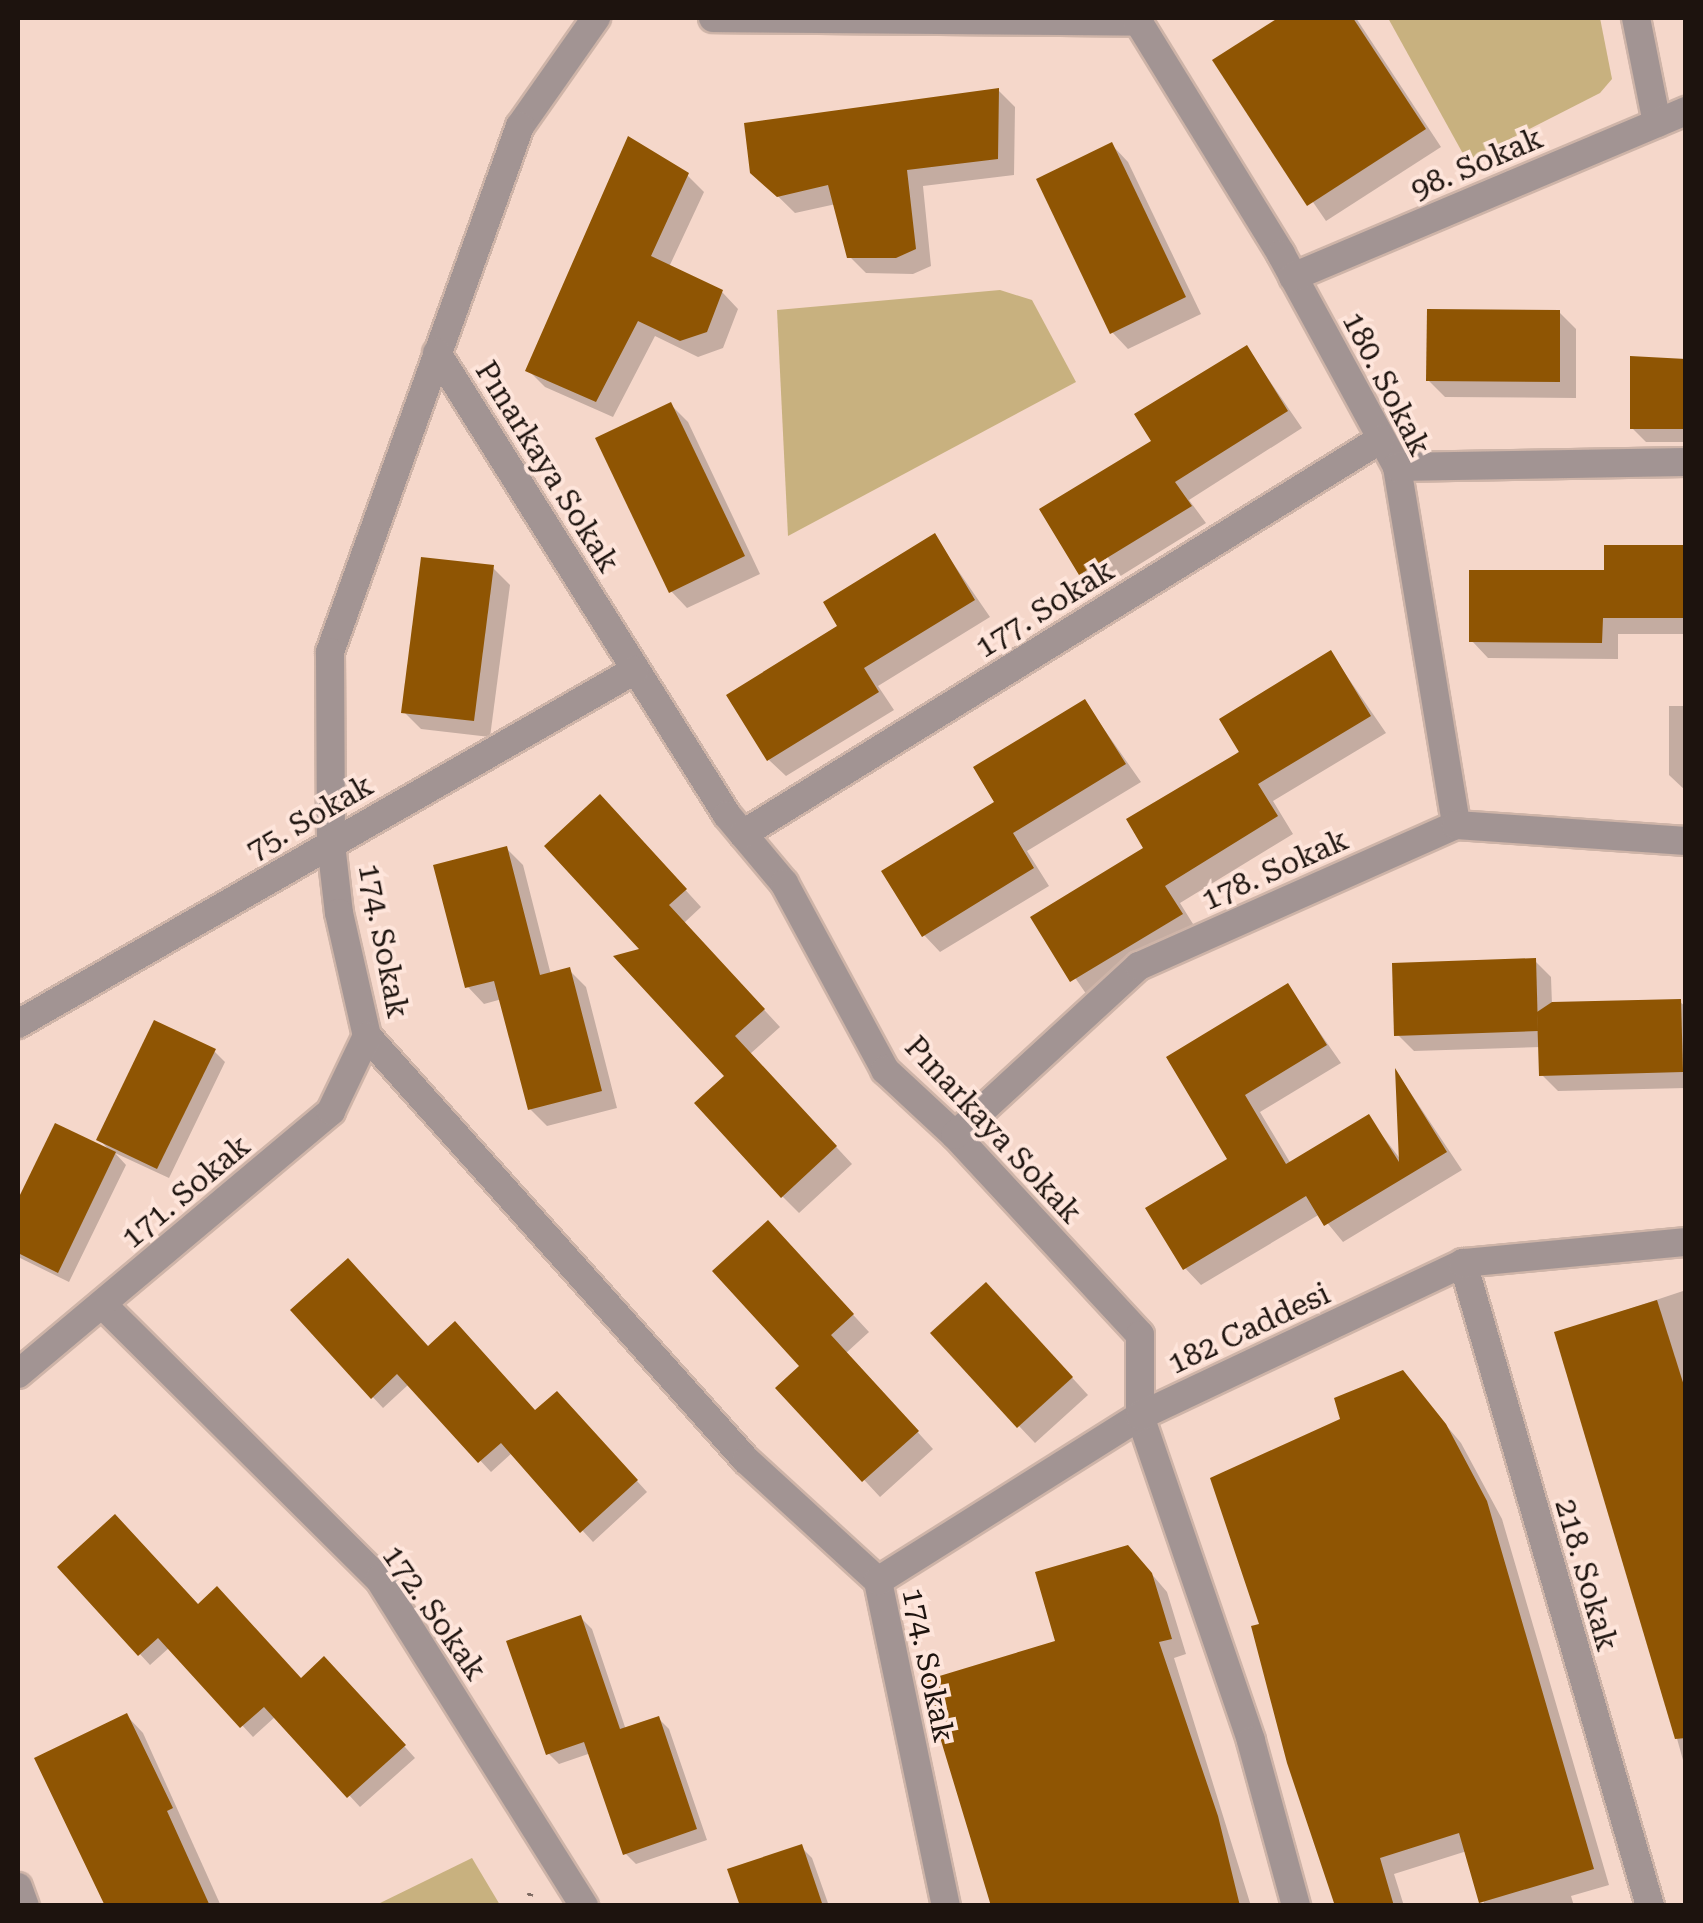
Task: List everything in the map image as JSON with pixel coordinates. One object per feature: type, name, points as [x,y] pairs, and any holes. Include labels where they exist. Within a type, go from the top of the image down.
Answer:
[{"type":"street","name":"174. Sokak","points":[[596,18],[520,126],[330,652],[331,844],[339,913],[367,1036],[746,1460],[878,1581],[946,1906]]},
{"type":"street","points":[[713,18],[1136,20]]},
{"type":"street","points":[[1636,18],[1657,123]]},
{"type":"street","name":"180. Sokak","points":[[1136,20],[1293,277],[1397,467],[1456,826]]},
{"type":"street","name":"98. Sokak","points":[[1293,277],[1686,111]]},
{"type":"street","name":"Pınarkaya Sokak","points":[[436,353],[742,834],[784,883],[885,1070],[955,1135],[1140,1334],[1140,1416],[1251,1741],[1296,1906]]},
{"type":"street","name":"177. Sokak","points":[[742,834],[1381,439]]},
{"type":"street","points":[[1397,467],[1686,462]]},
{"type":"street","name":"75. Sokak","points":[[18,1024],[635,670]]},
{"type":"street","name":"178. Sokak","points":[[955,1135],[1138,966],[1456,826],[1686,841]]},
{"type":"street","name":"171. Sokak","points":[[18,1374],[104,1306],[331,1111],[367,1036]]},
{"type":"street","name":"182 Caddesi","points":[[878,1581],[1140,1416],[1463,1263],[1686,1242]]},
{"type":"street","name":"218. Sokak","points":[[1463,1263],[1650,1906]]},
{"type":"street","name":"172. Sokak","points":[[104,1306],[379,1580],[584,1906]]},
{"type":"street","points":[[18,1887],[25,1906]]},
{"type":"shaded area","points":[[1388,18],[1600,18],[1612,79],[1600,93],[1467,161]]},
{"type":"shaded area","points":[[1000,290],[1032,300],[1076,382],[788,536],[777,310]]},
{"type":"shaded area","points":[[472,1858],[500,1905],[376,1905]]},
{"type":"building","points":[[1278,18],[1353,18],[1426,129],[1307,206],[1212,60]]},
{"type":"building","points":[[999,88],[998,159],[907,170],[916,249],[896,258],[847,258],[828,185],[777,197],[750,173],[744,123]]},
{"type":"building","points":[[628,136],[689,173],[651,256],[723,290],[707,332],[680,341],[638,321],[596,402],[525,371]]},
{"type":"building","points":[[1112,142],[1186,297],[1110,334],[1036,179]]},
{"type":"building","points":[[1427,309],[1560,310],[1560,382],[1426,381]]},
{"type":"building","points":[[1247,345],[1288,411],[1175,482],[1192,506],[1079,575],[1039,509],[1151,441],[1134,414]]},
{"type":"building","points":[[1630,356],[1686,359],[1686,429],[1630,429]]},
{"type":"building","points":[[671,402],[745,556],[669,593],[595,438]]},
{"type":"building","points":[[935,533],[975,600],[864,668],[879,692],[767,761],[726,695],[837,626],[823,602]]},
{"type":"building","points":[[1604,545],[1686,545],[1686,618],[1603,618],[1602,643],[1469,642],[1469,570],[1604,570]]},
{"type":"building","points":[[421,557],[494,565],[474,721],[401,713]]},
{"type":"building","points":[[1331,650],[1371,716],[1258,784],[1278,816],[1165,886],[1183,914],[1070,982],[1030,917],[1143,848],[1126,819],[1239,752],[1219,719]]},
{"type":"building","points":[[1085,699],[1126,764],[1013,833],[1034,868],[922,937],[881,871],[994,802],[973,767]]},
{"type":"building","points":[[600,794],[687,889],[669,905],[765,1009],[735,1036],[837,1146],[781,1198],[694,1103],[724,1076],[613,956],[639,949],[544,846]]},
{"type":"building","points":[[507,846],[540,975],[570,967],[602,1091],[528,1110],[494,981],[465,988],[433,865]]},
{"type":"building","points":[[1536,958],[1538,1031],[1394,1036],[1392,963]]},
{"type":"building","points":[[1288,983],[1327,1045],[1245,1095],[1286,1164],[1369,1114],[1399,1162],[1395,1068],[1447,1152],[1324,1226],[1306,1196],[1183,1270],[1145,1208],[1227,1159],[1166,1057]]},
{"type":"building","points":[[1681,999],[1683,1072],[1539,1076],[1537,1012],[1552,1002]]},
{"type":"building","points":[[154,1020],[216,1049],[157,1169],[96,1140]]},
{"type":"building","points":[[55,1123],[116,1152],[58,1273],[18,1253],[18,1199]]},
{"type":"building","points":[[768,1220],[854,1314],[831,1335],[919,1431],[862,1482],[775,1388],[799,1366],[712,1271]]},
{"type":"building","points":[[348,1258],[428,1346],[455,1321],[535,1410],[557,1391],[638,1480],[580,1533],[501,1443],[478,1463],[397,1374],[371,1399],[290,1310]]},
{"type":"building","points":[[986,1282],[1073,1377],[1017,1428],[930,1333]]},
{"type":"building","points":[[1657,1300],[1686,1392],[1686,1738],[1675,1739],[1554,1332]]},
{"type":"building","points":[[1403,1370],[1446,1424],[1487,1501],[1594,1869],[1479,1903],[1459,1833],[1380,1858],[1394,1906],[1335,1906],[1287,1763],[1251,1626],[1259,1624],[1210,1478],[1340,1419],[1334,1398]]},
{"type":"building","points":[[115,1514],[198,1604],[217,1586],[301,1678],[324,1656],[406,1745],[347,1798],[264,1707],[240,1728],[158,1638],[138,1656],[57,1567]]},
{"type":"building","points":[[1128,1545],[1152,1573],[1172,1639],[1159,1642],[1218,1816],[1240,1906],[991,1906],[923,1681],[1055,1641],[1035,1572]]},
{"type":"building","points":[[581,1615],[620,1729],[659,1716],[697,1829],[623,1855],[584,1742],[546,1755],[506,1641]]},
{"type":"building","points":[[127,1713],[173,1808],[167,1811],[210,1906],[105,1906],[34,1758]]},
{"type":"building","points":[[802,1844],[823,1906],[740,1906],[727,1869]]}]
